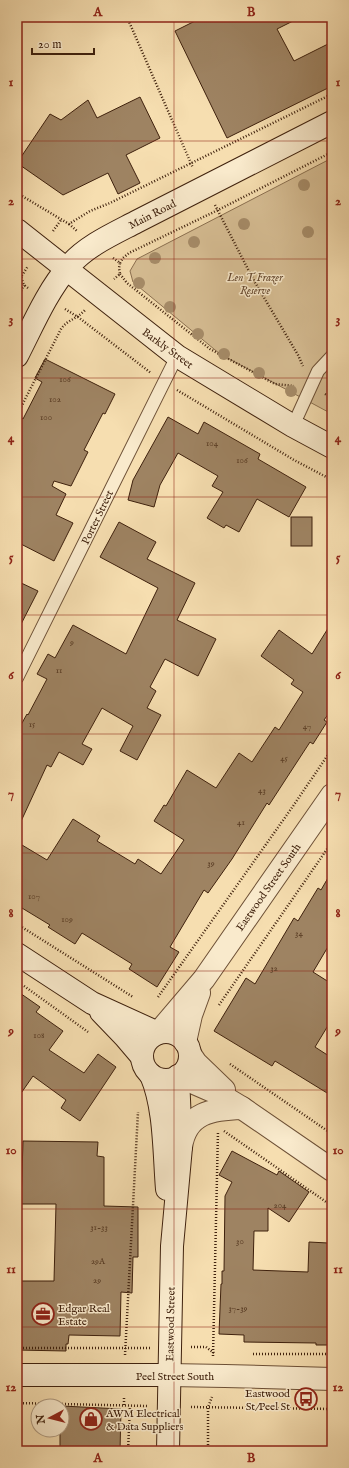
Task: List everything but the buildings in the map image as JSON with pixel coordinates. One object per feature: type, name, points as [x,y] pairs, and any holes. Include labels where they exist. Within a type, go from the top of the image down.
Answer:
[{"type":"street","name":"Main Road","points":[[17,356],[48,298],[66,269],[81,255],[109,236],[332,122]]},
{"type":"street","name":"Barkly Street","points":[[17,230],[177,356],[293,426],[332,447]]},
{"type":"street","name":"Eastwood Street South","points":[[158,1032],[204,979],[332,795]]},
{"type":"street","points":[[17,954],[92,1003],[158,1032]]},
{"type":"street","name":"Eastwood Street South","points":[[187,1048],[191,1015],[204,979]]},
{"type":"street","points":[[92,1003],[126,1037],[156,1078],[165,1080],[178,1076],[186,1068],[190,1058],[187,1048]]},
{"type":"street","points":[[147,1066],[142,1049],[147,1040],[158,1032],[164,1031],[174,1033],[179,1036],[198,1065],[242,1108]]},
{"type":"street","name":"Eastwood Street","points":[[147,1066],[156,1088],[160,1110],[172,1246]]},
{"type":"street","points":[[178,1076],[217,1093],[242,1108],[332,1170]]},
{"type":"street","name":"Eastwood Street","points":[[168,1451],[172,1246],[181,1147],[178,1076]]},
{"type":"street","points":[[181,1147],[182,1140],[187,1129],[191,1123],[200,1116],[214,1110],[242,1108]]},
{"type":"street","name":"Peel Street South","points":[[17,1375],[169,1375],[332,1379]]},
{"type":"lane","name":"Porter Street","points":[[17,678],[177,356]]},
{"type":"lane","points":[[293,426],[318,371],[332,356]]},
{"type":"path","points":[[127,17],[190,163]]},
{"type":"path","points":[[17,193],[69,224],[90,211],[110,203],[332,94]]},
{"type":"path","points":[[120,263],[129,253],[332,152]]},
{"type":"path","points":[[218,210],[253,280],[298,355],[311,387]]},
{"type":"path","points":[[17,273],[21,276]]},
{"type":"path","points":[[120,274],[127,284],[210,349],[275,384],[311,387],[332,398]]},
{"type":"path","points":[[17,299],[24,285]]},
{"type":"path","points":[[17,415],[61,329],[65,323],[78,317]]},
{"type":"path","points":[[175,389],[294,460],[332,480]]},
{"type":"path","points":[[155,1002],[332,749]]},
{"type":"path","points":[[217,1008],[332,842]]},
{"type":"path","points":[[17,924],[134,997]]},
{"type":"path","points":[[23,986],[91,1034]]},
{"type":"path","points":[[229,1064],[332,1134]]},
{"type":"path","points":[[125,1347],[138,1105]]},
{"type":"path","points":[[213,1352],[218,1126],[332,1206]]},
{"type":"path","points":[[17,1403],[124,1406]]},
{"type":"path","points":[[128,1451],[130,1405]]},
{"type":"path","points":[[208,1451],[208,1407],[332,1409]]},
{"type":"green space","name":"Len T Frazer Reserve","points":[[332,158],[332,414],[220,354],[133,282],[130,271],[137,259]]},
{"type":"place","name":"Edgar Real Estate","points":[[43,1314]]},
{"type":"place","name":"Eastwood St/Peel St","points":[[306,1399]]},
{"type":"place","name":"AWM Electrical & Data Suppliers","points":[[91,1419]]}]
